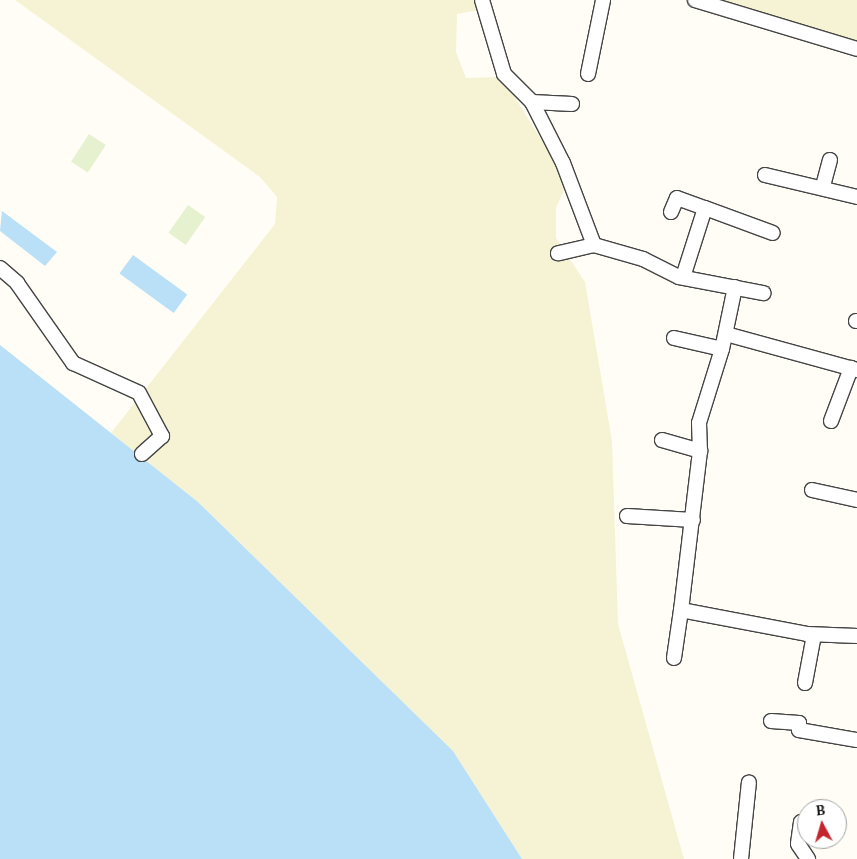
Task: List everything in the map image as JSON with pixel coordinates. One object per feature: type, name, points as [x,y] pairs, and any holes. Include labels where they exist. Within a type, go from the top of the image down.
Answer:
[{"type":"street","points":[[482,0],[504,74],[532,102],[563,163],[594,245]]},
{"type":"street","points":[[588,74],[604,0]]},
{"type":"street","points":[[694,0],[857,49]]},
{"type":"street","points":[[532,102],[572,104]]},
{"type":"street","points":[[823,186],[830,160]]},
{"type":"street","points":[[765,174],[823,186],[857,197]]},
{"type":"street","points":[[671,212],[677,198],[773,233]]},
{"type":"street","points":[[683,277],[705,208]]},
{"type":"street","points":[[558,252],[594,245],[643,259],[683,277],[762,293]]},
{"type":"street","points":[[0,268],[38,310],[73,363],[138,392],[162,436],[142,454]]},
{"type":"street","points":[[674,658],[693,520],[700,451],[699,423],[726,334],[735,287]]},
{"type":"street","points":[[726,334],[854,369],[831,422]]},
{"type":"street","points":[[674,338],[722,349]]},
{"type":"street","points":[[662,440],[700,451]]},
{"type":"street","points":[[812,490],[857,500]]},
{"type":"street","points":[[627,516],[693,520]]},
{"type":"street","points":[[681,610],[814,635],[857,636]]},
{"type":"street","points":[[805,684],[814,635]]},
{"type":"street","points":[[771,721],[799,724],[799,730],[857,740]]},
{"type":"street","points":[[741,859],[749,782]]},
{"type":"shaded area","points":[[15,0],[476,0],[479,10],[457,14],[456,52],[466,78],[502,77],[546,147],[565,188],[556,208],[556,238],[585,282],[612,441],[618,624],[684,859],[522,859],[453,751],[198,502],[111,433],[275,224],[277,197],[260,177]]},
{"type":"shaded area","points":[[719,0],[857,0],[857,46]]},
{"type":"green space","points":[[89,134],[106,145],[88,173],[71,162]]},
{"type":"green space","points":[[188,205],[205,217],[186,245],[168,233]]},
{"type":"water","points":[[2,211],[57,252],[45,266],[0,231]]},
{"type":"water","points":[[133,255],[187,294],[174,313],[119,274]]},
{"type":"water","points":[[0,345],[198,502],[453,751],[522,859],[0,859]]}]
